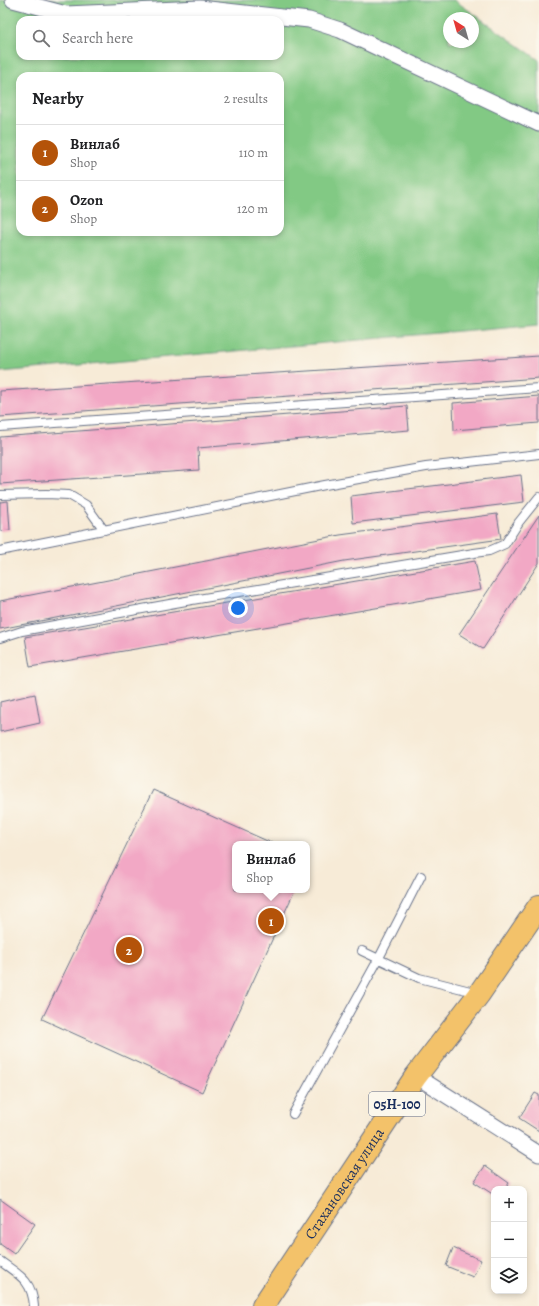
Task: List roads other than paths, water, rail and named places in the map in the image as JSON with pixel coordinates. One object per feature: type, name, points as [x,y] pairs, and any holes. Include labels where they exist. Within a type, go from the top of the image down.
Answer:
[{"type":"main road","name":"Стахановская улица","points":[[262,1306],[416,1076],[479,994],[539,906]]},
{"type":"street","points":[[13,0],[66,14],[200,8],[273,16]]},
{"type":"street","points":[[284,17],[309,20],[340,30],[539,124]]},
{"type":"street","points":[[416,1076],[539,1154]]},
{"type":"lane","points":[[0,427],[539,388]]},
{"type":"lane","points":[[0,551],[426,466],[539,454]]},
{"type":"lane","points":[[0,495],[69,495],[86,505],[104,530]]},
{"type":"lane","points":[[0,638],[22,632],[186,601],[489,551],[505,544],[519,522],[539,497]]},
{"type":"lane","points":[[293,1114],[379,958],[421,876]]},
{"type":"lane","points":[[362,951],[419,978],[479,994]]},
{"type":"lane","points":[[0,1261],[24,1279],[31,1288],[34,1296],[34,1306]]},
{"type":"place","name":"Винлаб","points":[[271,921]]},
{"type":"place","name":"Ozon","points":[[129,950]]}]
